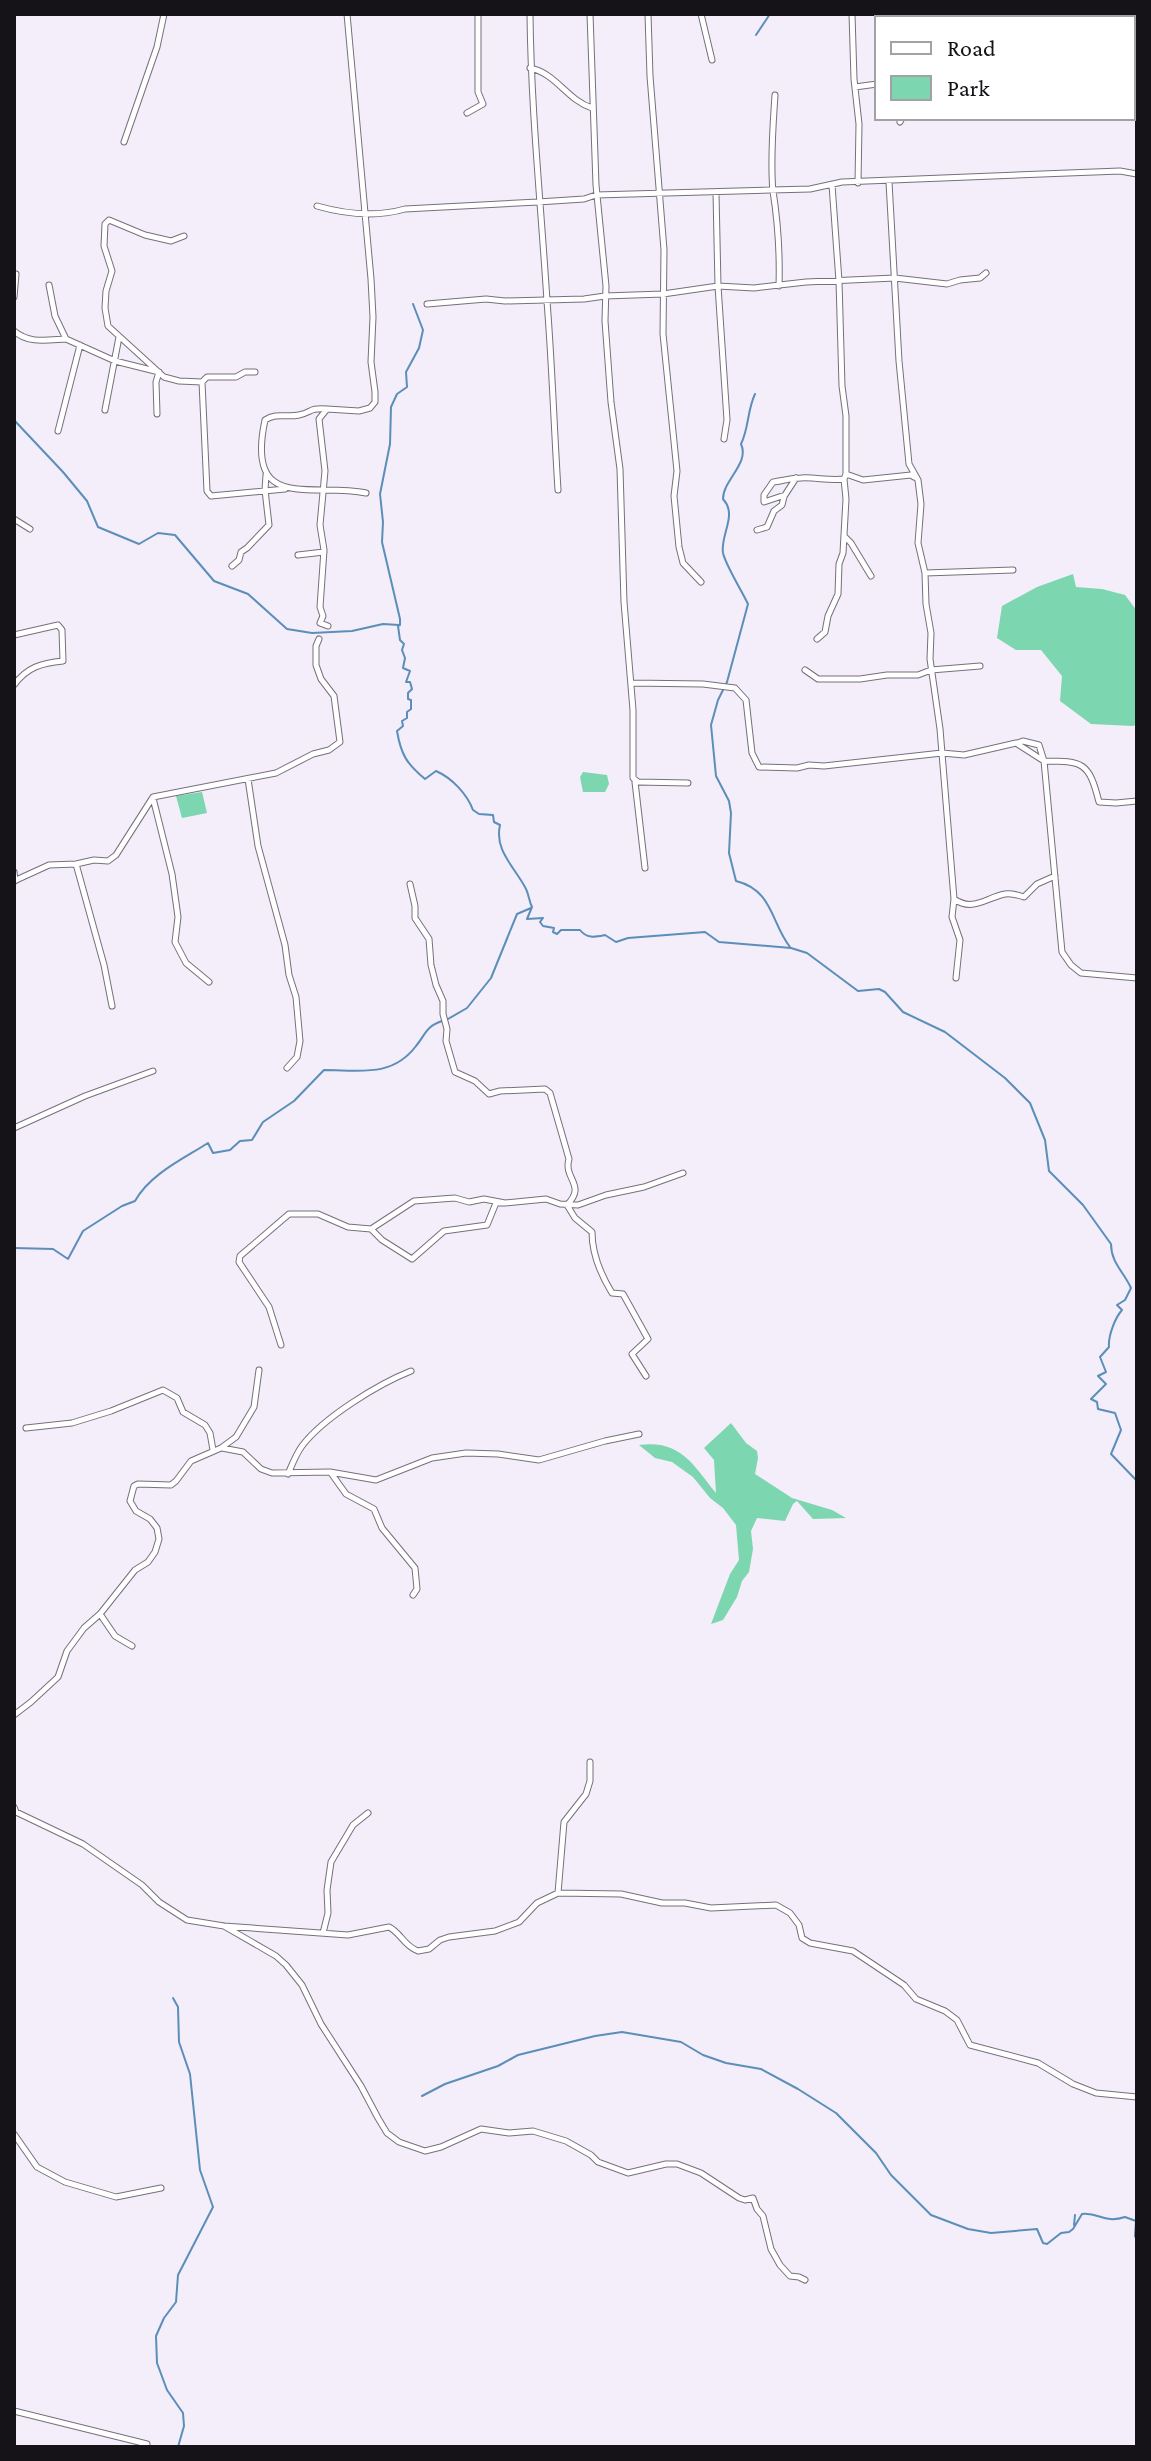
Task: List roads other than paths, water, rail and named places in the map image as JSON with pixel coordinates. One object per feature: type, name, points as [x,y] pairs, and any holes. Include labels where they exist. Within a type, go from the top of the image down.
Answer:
[{"type":"street","points":[[124,142],[157,47],[164,14]]},
{"type":"street","points":[[232,566],[239,560],[241,552],[269,525],[265,490],[267,474],[262,449],[265,420],[276,415],[301,415],[312,408],[359,411],[370,408],[375,402],[366,214],[347,14]]},
{"type":"street","points":[[467,113],[483,104],[478,92],[478,14]]},
{"type":"street","points":[[530,14],[530,68],[558,490]]},
{"type":"street","points":[[590,14],[596,195],[611,402],[620,469],[624,602],[632,683],[633,773],[645,868]]},
{"type":"street","points":[[648,14],[665,277],[663,334],[677,471],[674,496],[683,563],[701,582]]},
{"type":"street","points":[[701,14],[712,60]]},
{"type":"street","points":[[852,14],[859,124],[858,183]]},
{"type":"street","points":[[530,68],[541,70],[580,104],[592,108]]},
{"type":"street","points":[[855,87],[875,84]]},
{"type":"street","points":[[775,95],[773,191],[780,252],[779,286]]},
{"type":"street","points":[[317,206],[366,214],[584,199],[596,195],[773,191],[1002,175],[1120,171],[1137,174]]},
{"type":"street","points":[[889,182],[899,361],[909,464],[918,480],[921,504],[918,543],[925,573],[931,670],[942,753],[954,899],[952,917],[960,940],[956,978]]},
{"type":"street","points":[[817,639],[825,632],[838,594],[837,576],[843,553],[846,499],[846,416],[832,185]]},
{"type":"street","points":[[716,193],[718,286],[727,420],[724,439]]},
{"type":"street","points":[[184,236],[171,241],[145,235],[109,220],[105,224],[104,246],[112,271],[105,308],[108,326],[164,377],[202,382]]},
{"type":"street","points":[[427,304],[486,299],[547,300],[663,294],[718,286],[754,288],[895,278],[947,284],[980,278],[986,273]]},
{"type":"street","points":[[14,297],[16,274]]},
{"type":"street","points":[[49,285],[55,316],[66,339]]},
{"type":"street","points":[[14,331],[33,341],[66,339],[115,361],[159,372]]},
{"type":"street","points":[[105,410],[119,337]]},
{"type":"street","points":[[58,431],[80,345]]},
{"type":"street","points":[[157,414],[156,382],[159,372]]},
{"type":"street","points":[[255,372],[245,372],[236,377],[207,377],[202,382],[207,491],[211,496],[291,489]]},
{"type":"street","points":[[327,409],[319,419],[325,471],[320,525],[324,552],[320,607],[323,616],[320,623],[328,626]]},
{"type":"street","points":[[267,474],[275,484],[291,489],[366,493]]},
{"type":"street","points":[[784,496],[764,502],[764,495],[773,482],[796,478],[845,476],[863,480],[911,475],[918,480]]},
{"type":"street","points":[[757,530],[767,527],[796,478]]},
{"type":"street","points":[[14,519],[30,529]]},
{"type":"street","points":[[844,536],[871,576]]},
{"type":"street","points":[[298,555],[324,552]]},
{"type":"street","points":[[925,573],[1013,570]]},
{"type":"street","points":[[14,635],[58,625],[62,630],[63,661],[25,670],[14,685]]},
{"type":"street","points":[[14,872],[15,881],[49,865],[108,861],[116,855],[153,797],[276,773],[313,754],[329,750],[340,742],[334,696],[321,679],[316,665],[319,639]]},
{"type":"street","points":[[805,670],[818,679],[860,679],[980,666]]},
{"type":"street","points":[[14,677],[22,675]]},
{"type":"street","points":[[632,683],[703,684],[735,688],[746,700],[752,753],[759,767],[824,766],[942,753],[964,755],[1023,741],[1039,745],[1044,761],[1062,952],[1081,973],[1137,978]]},
{"type":"street","points":[[1016,743],[1044,761],[1072,761],[1085,767],[1099,802],[1137,801]]},
{"type":"street","points":[[248,779],[258,846],[296,997],[300,1041],[297,1057],[287,1068]]},
{"type":"street","points":[[635,781],[688,783]]},
{"type":"street","points":[[153,797],[172,874],[178,917],[175,942],[186,963],[209,982]]},
{"type":"street","points":[[76,864],[112,1006]]},
{"type":"street","points":[[954,899],[962,905],[975,905],[1008,893],[1024,897],[1037,884],[1055,876]]},
{"type":"street","points":[[410,884],[415,918],[429,939],[431,965],[443,1001],[446,1041],[455,1072],[475,1081],[489,1094],[545,1089],[550,1093],[569,1159],[567,1167],[576,1188],[575,1197],[567,1205]]},
{"type":"street","points":[[14,1128],[85,1096],[153,1071]]},
{"type":"street","points":[[371,1229],[412,1259],[444,1231],[487,1225],[496,1203],[546,1199],[567,1205],[589,1203],[606,1195],[644,1187],[683,1173]]},
{"type":"street","points":[[281,1345],[269,1307],[239,1262],[240,1256],[289,1214],[318,1214],[348,1227],[371,1229],[414,1201],[455,1198],[469,1202],[484,1199],[505,1203]]},
{"type":"street","points":[[567,1205],[575,1218],[592,1232],[603,1277],[612,1293],[623,1294],[648,1339],[632,1354],[646,1376]]},
{"type":"street","points":[[14,1715],[58,1677],[67,1651],[84,1628],[100,1614],[135,1570],[148,1562],[159,1539],[157,1528],[150,1519],[136,1511],[130,1501],[134,1486],[171,1485],[191,1461],[221,1448],[236,1437],[254,1407],[259,1370]]},
{"type":"street","points":[[288,1474],[300,1448],[317,1429],[366,1395],[411,1371]]},
{"type":"street","points":[[26,1428],[72,1423],[111,1411],[159,1390],[167,1390],[177,1398],[183,1412],[205,1425],[213,1450]]},
{"type":"street","points":[[221,1448],[243,1452],[261,1469],[272,1473],[330,1472],[376,1480],[432,1458],[466,1453],[539,1460],[639,1434]]},
{"type":"street","points":[[330,1472],[346,1494],[374,1509],[382,1528],[415,1568],[417,1589],[413,1595]]},
{"type":"street","points":[[100,1614],[115,1636],[132,1646]]},
{"type":"street","points":[[558,1893],[564,1822],[586,1794],[590,1762]]},
{"type":"street","points":[[15,1811],[83,1844],[187,1920],[224,1926],[348,1935],[389,1927],[403,1942],[418,1951],[429,1949],[449,1937],[495,1931],[519,1922],[537,1903],[558,1893],[621,1894],[662,1903],[711,1908],[776,1905],[790,1913],[799,1925],[802,1938],[810,1943],[853,1951],[904,1985],[916,1999],[945,2011],[957,2020],[970,2045],[1038,2063],[1073,2084],[1096,2093],[1137,2097]]},
{"type":"street","points":[[323,1933],[328,1913],[331,1862],[353,1825],[368,1813]]},
{"type":"street","points":[[224,1926],[286,1965],[302,1985],[321,2024],[387,2133],[399,2142],[425,2151],[481,2129],[509,2133],[533,2131],[566,2141],[598,2162],[628,2173],[677,2164],[701,2173],[739,2198],[753,2198],[763,2216],[771,2249],[780,2265],[790,2276],[805,2280]]},
{"type":"street","points":[[14,2134],[37,2167],[65,2182],[116,2197],[161,2188]]},
{"type":"street","points":[[14,2411],[147,2444]]},
{"type":"waterway","points":[[756,35],[770,14]]},
{"type":"waterway","points":[[413,304],[423,330],[419,348],[406,372],[407,387],[397,394],[391,407],[390,444],[380,494],[382,542],[400,619],[398,626],[405,658],[403,668],[410,671],[406,682],[410,682],[412,689],[408,693],[411,709],[397,731],[406,758],[425,779],[436,771],[442,774],[463,792],[473,810],[479,814],[493,815],[494,822],[500,825],[503,851],[528,894],[532,907],[527,919],[543,918],[540,922],[543,926],[554,928],[553,932],[557,934],[561,930],[580,930],[588,936],[605,935],[616,942],[628,938],[705,932],[719,942],[791,948],[807,953],[858,991],[879,989],[885,992],[903,1012],[945,1032],[1005,1078],[1030,1103],[1045,1140],[1049,1171],[1083,1205],[1111,1244],[1115,1262],[1131,1288],[1125,1300],[1117,1305],[1122,1310],[1112,1327],[1109,1347],[1100,1357],[1106,1372],[1098,1376],[1106,1384],[1091,1399],[1097,1402],[1098,1409],[1115,1413],[1121,1430],[1111,1454],[1137,1481]]},
{"type":"waterway","points":[[755,394],[741,444],[742,458],[723,499],[729,512],[723,553],[748,604],[727,682],[711,725],[716,776],[729,801],[731,813],[729,853],[736,881],[748,885],[764,900],[790,947]]},
{"type":"waterway","points":[[14,420],[87,501],[98,527],[139,544],[158,533],[175,535],[214,581],[248,594],[287,629],[312,633],[352,631],[383,624],[399,625]]},
{"type":"waterway","points":[[448,1019],[467,1008],[491,978],[517,914],[531,908]]},
{"type":"waterway","points":[[14,1248],[53,1249],[68,1259],[83,1231],[135,1201],[149,1183],[178,1161],[208,1143],[213,1153],[230,1150],[240,1141],[252,1140],[263,1122],[294,1101],[324,1070],[386,1068],[407,1056],[429,1028],[442,1021]]},
{"type":"waterway","points":[[173,1998],[178,2007],[179,2042],[190,2074],[200,2170],[213,2207],[178,2275],[176,2302],[156,2336],[157,2363],[167,2390],[183,2413],[184,2426],[178,2447]]},
{"type":"waterway","points":[[422,2096],[518,2055],[595,2036],[622,2032],[681,2042],[703,2055],[726,2063],[761,2069],[836,2113],[931,2215],[968,2229],[991,2233],[1037,2229],[1043,2243],[1047,2244],[1061,2233],[1073,2229],[1082,2214],[1107,2219],[1125,2217],[1136,2221],[1137,2240]]},
{"type":"waterway","points":[[1074,2225],[1075,2215]]}]
